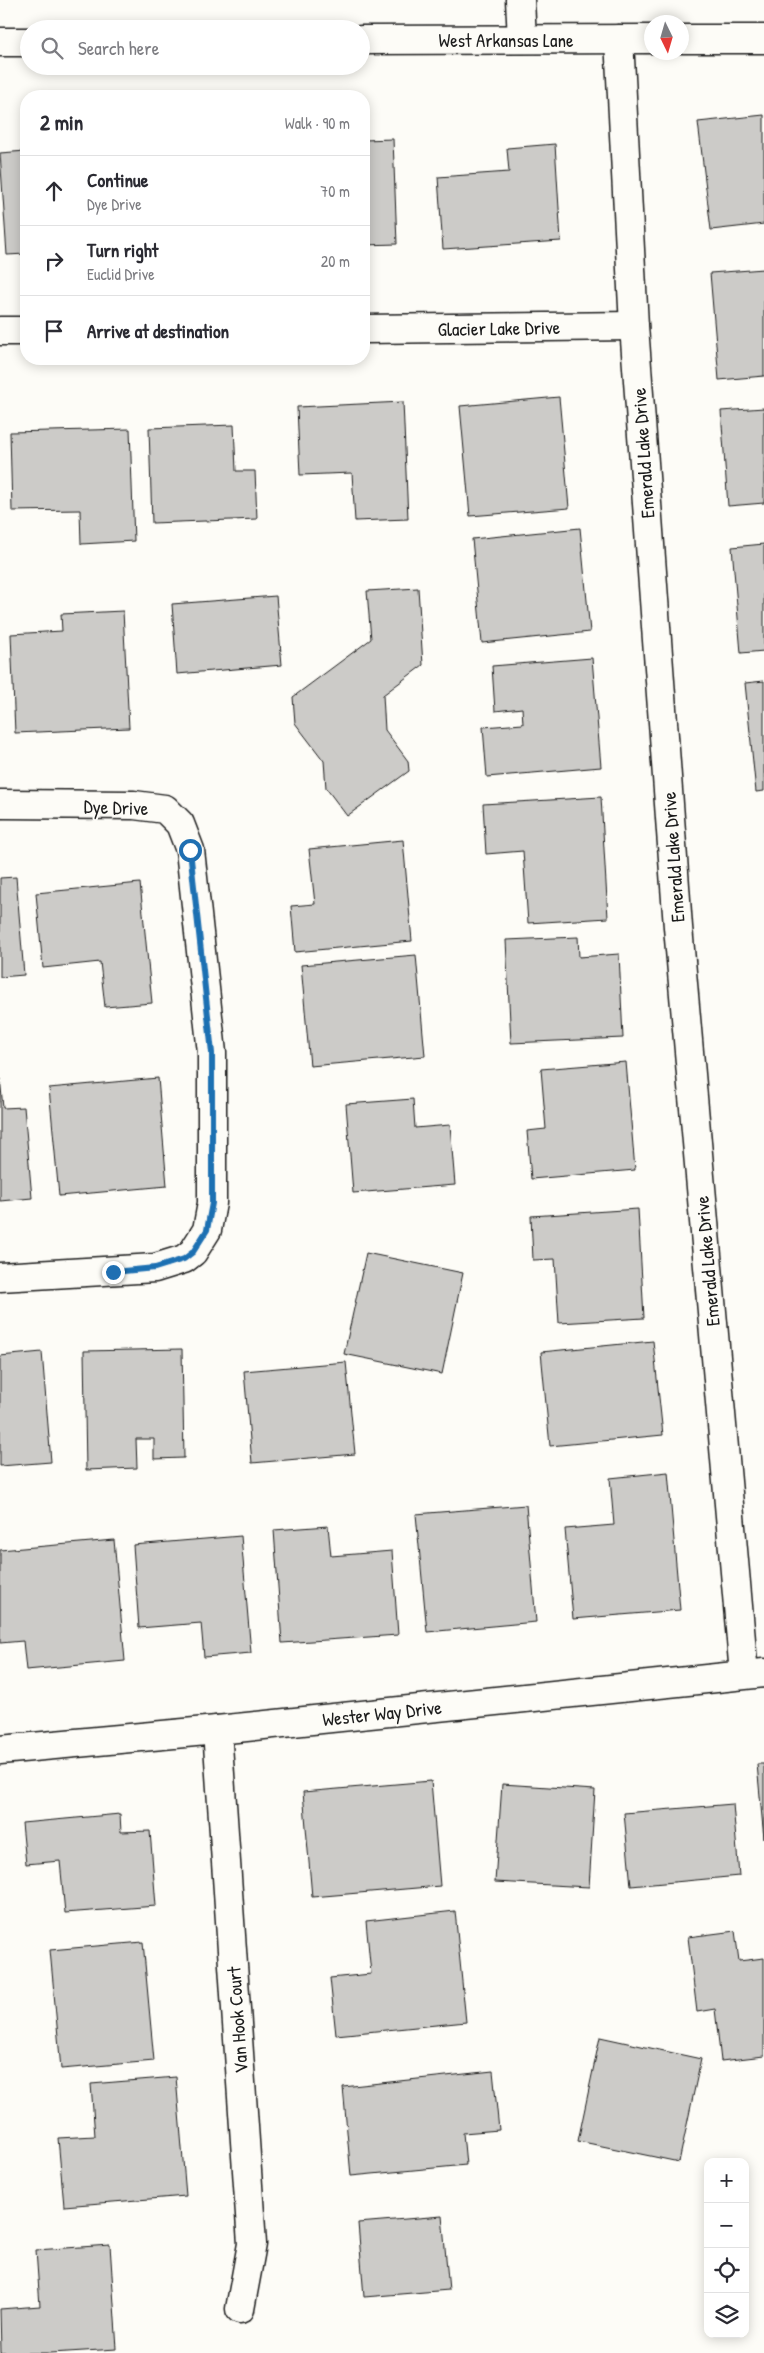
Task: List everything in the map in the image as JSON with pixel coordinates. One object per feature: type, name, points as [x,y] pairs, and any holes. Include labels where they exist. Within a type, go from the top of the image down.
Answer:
[{"type":"street","points":[[520,0],[522,40]]},
{"type":"street","name":"Emerald Lake Drive","points":[[619,39],[634,326],[678,927],[754,1673]]},
{"type":"street","name":"West Arkansas Lane","points":[[370,40],[644,39]]},
{"type":"street","points":[[689,39],[764,39]]},
{"type":"street","points":[[0,42],[20,42]]},
{"type":"street","name":"Glacier Lake Drive","points":[[370,329],[634,326]]},
{"type":"street","points":[[0,331],[20,331]]},
{"type":"street","name":"Dye Drive","points":[[0,804],[134,805],[166,809],[180,824],[190,850],[212,1053],[212,1203],[207,1230],[193,1252],[184,1259],[155,1268],[0,1277]]},
{"type":"street","name":"Wester Way Drive","points":[[0,1750],[217,1730],[754,1673]]},
{"type":"street","name":"Van Hook Court","points":[[217,1730],[252,2244],[240,2309]]},
{"type":"building","points":[[764,115],[764,224],[711,230],[698,122]]},
{"type":"building","points":[[393,139],[397,244],[370,245],[370,140]]},
{"type":"building","points":[[555,144],[561,241],[443,249],[438,177],[509,172],[507,148]]},
{"type":"building","points":[[20,151],[20,254],[7,255],[0,153]]},
{"type":"building","points":[[764,269],[764,376],[719,380],[710,273]]},
{"type":"building","points":[[559,397],[569,508],[470,516],[460,406]]},
{"type":"building","points":[[403,402],[408,519],[355,521],[352,473],[300,475],[297,407]]},
{"type":"building","points":[[764,408],[764,503],[728,506],[721,411]]},
{"type":"building","points":[[234,425],[236,471],[255,471],[257,519],[152,523],[149,428]]},
{"type":"building","points":[[130,429],[134,541],[81,544],[80,510],[12,511],[10,432]]},
{"type":"building","points":[[580,528],[590,632],[482,643],[472,539]]},
{"type":"building","points":[[764,544],[764,651],[741,653],[732,547]]},
{"type":"building","points":[[418,588],[423,665],[383,695],[385,730],[408,761],[409,771],[347,816],[326,788],[324,761],[295,723],[293,697],[371,639],[367,591]]},
{"type":"building","points":[[276,596],[282,665],[177,674],[172,604]]},
{"type":"building","points":[[123,611],[129,728],[15,733],[11,634],[62,631],[61,614]]},
{"type":"building","points":[[592,658],[601,767],[487,777],[483,727],[523,724],[522,708],[495,711],[492,666]]},
{"type":"building","points":[[764,681],[764,791],[756,792],[745,683]]},
{"type":"building","points":[[601,797],[608,918],[528,923],[523,851],[486,854],[483,804]]},
{"type":"building","points":[[403,840],[412,941],[295,952],[291,906],[315,904],[309,849]]},
{"type":"building","points":[[16,877],[24,975],[0,977],[0,878]]},
{"type":"building","points":[[140,883],[152,1003],[105,1007],[100,962],[43,968],[36,893]]},
{"type":"building","points":[[578,937],[579,957],[619,954],[623,1038],[511,1043],[506,940]]},
{"type":"building","points":[[416,955],[425,1056],[310,1066],[301,965]]},
{"type":"building","points":[[626,1062],[635,1170],[531,1179],[527,1131],[546,1129],[541,1069]]},
{"type":"building","points":[[0,1077],[3,1108],[24,1107],[32,1198],[0,1201]]},
{"type":"building","points":[[158,1078],[167,1186],[59,1196],[49,1088]]},
{"type":"building","points":[[413,1099],[415,1128],[450,1125],[455,1185],[353,1193],[346,1104]]},
{"type":"building","points":[[638,1209],[644,1318],[559,1323],[555,1259],[533,1260],[531,1216]]},
{"type":"building","points":[[366,1253],[463,1273],[442,1374],[344,1354]]},
{"type":"building","points":[[653,1341],[663,1435],[550,1446],[541,1352]]},
{"type":"building","points":[[182,1349],[184,1458],[154,1459],[154,1439],[136,1439],[137,1468],[86,1470],[84,1351]]},
{"type":"building","points":[[42,1352],[51,1462],[0,1466],[0,1356]]},
{"type":"building","points":[[346,1362],[355,1454],[252,1463],[244,1371]]},
{"type":"building","points":[[668,1472],[680,1610],[573,1619],[565,1529],[614,1525],[610,1478]]},
{"type":"building","points":[[526,1505],[536,1622],[427,1632],[416,1514]]},
{"type":"building","points":[[328,1526],[331,1556],[392,1551],[398,1635],[282,1643],[274,1530]]},
{"type":"building","points":[[241,1536],[251,1653],[204,1657],[201,1623],[139,1628],[133,1545]]},
{"type":"building","points":[[114,1540],[125,1661],[26,1670],[23,1641],[0,1643],[0,1550]]},
{"type":"building","points":[[757,1764],[764,1764],[764,1839]]},
{"type":"building","points":[[431,1781],[440,1886],[312,1897],[303,1792]]},
{"type":"building","points":[[502,1784],[595,1790],[589,1887],[495,1882]]},
{"type":"building","points":[[733,1804],[739,1876],[631,1886],[624,1813]]},
{"type":"building","points":[[120,1814],[121,1832],[150,1831],[156,1906],[65,1913],[60,1861],[26,1864],[22,1823]]},
{"type":"building","points":[[455,1911],[466,2022],[336,2035],[330,1978],[371,1974],[366,1921]]},
{"type":"building","points":[[735,1931],[739,1961],[764,1958],[764,2056],[721,2061],[715,2009],[697,2012],[688,1937]]},
{"type":"building","points":[[143,1942],[154,2061],[61,2069],[50,1950]]},
{"type":"building","points":[[600,2037],[701,2059],[679,2162],[578,2141]]},
{"type":"building","points":[[493,2071],[499,2130],[463,2133],[466,2165],[351,2176],[343,2087]]},
{"type":"building","points":[[176,2077],[186,2196],[64,2206],[58,2138],[95,2136],[91,2084]]},
{"type":"building","points":[[442,2216],[449,2290],[364,2297],[358,2223]]},
{"type":"building","points":[[110,2245],[117,2349],[51,2353],[1,2353],[0,2309],[40,2306],[36,2250]]},
{"type":"route","points":[[113,1272],[155,1268],[184,1259],[193,1252],[207,1230],[212,1203],[212,1053],[190,850]]}]
